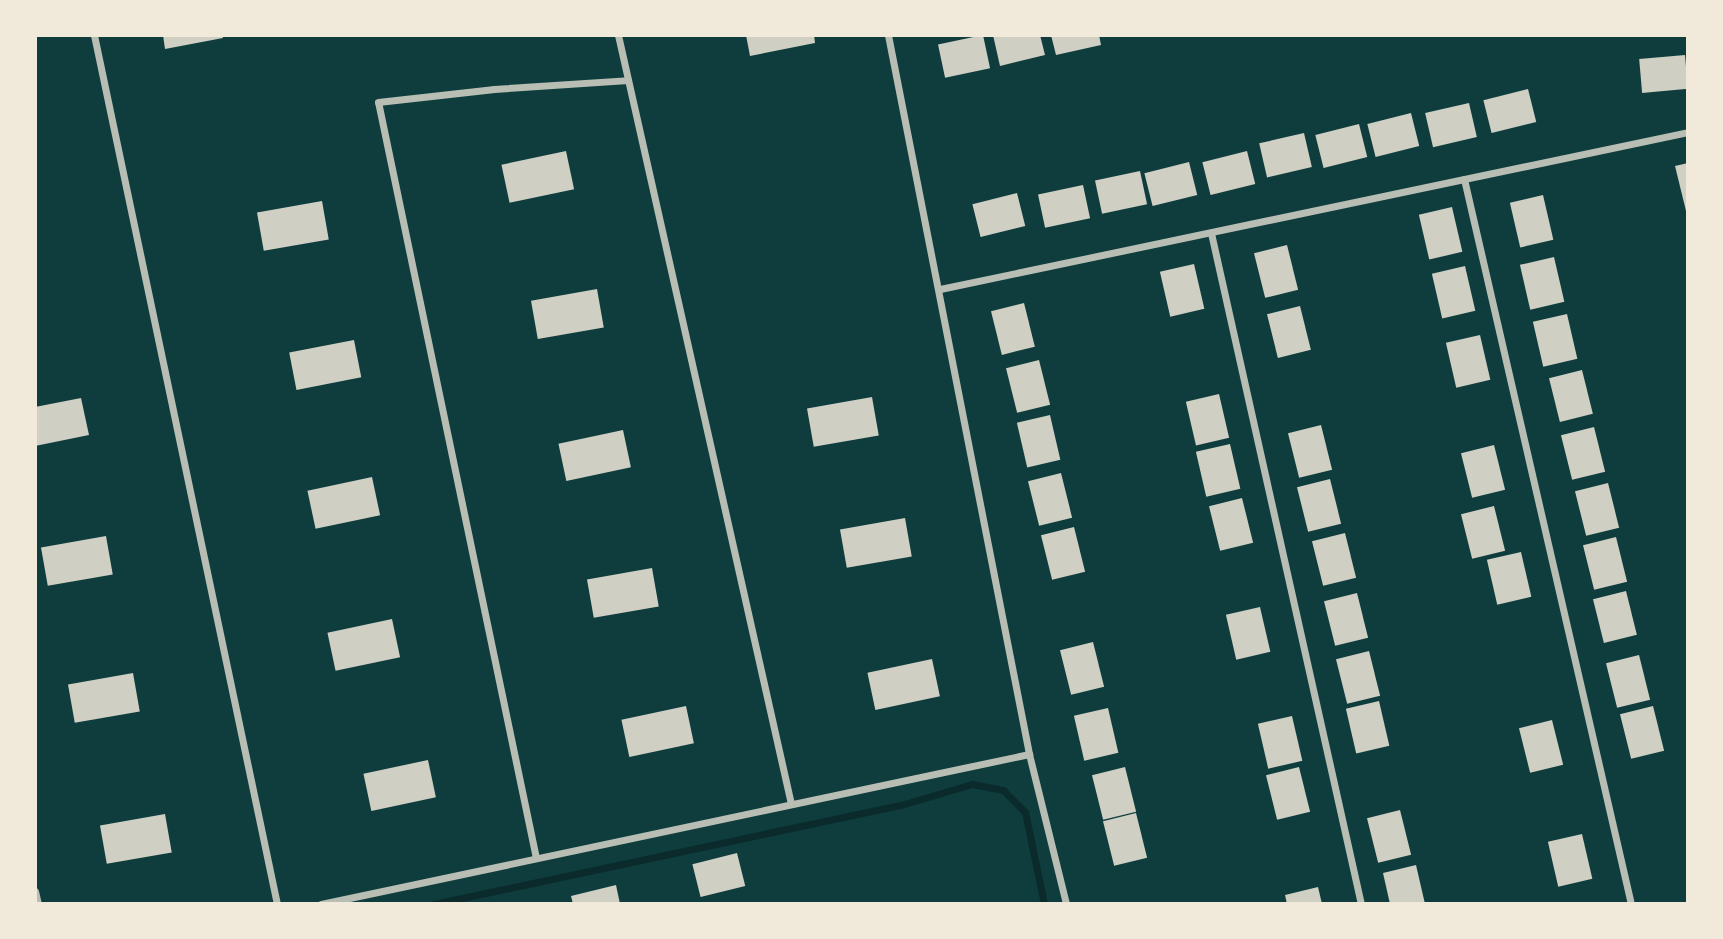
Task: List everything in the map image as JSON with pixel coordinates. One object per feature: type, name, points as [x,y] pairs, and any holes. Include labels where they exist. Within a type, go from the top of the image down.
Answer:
[{"type":"street","points":[[94,35],[277,904]]},
{"type":"street","points":[[618,35],[791,804]]},
{"type":"street","points":[[888,35],[940,289],[1029,754],[1066,904]]},
{"type":"street","points":[[536,858],[378,102],[494,89],[628,80]]},
{"type":"street","points":[[940,289],[1688,132]]},
{"type":"street","points":[[1464,180],[1631,904]]},
{"type":"street","points":[[1211,233],[1361,904]]},
{"type":"street","points":[[321,904],[1029,754]]},
{"type":"street","points":[[35,891],[38,904]]},
{"type":"building","points":[[163,35],[222,35],[223,38],[165,49]]},
{"type":"building","points":[[746,35],[814,35],[815,43],[750,56]]},
{"type":"building","points":[[983,35],[990,68],[945,78],[938,45]]},
{"type":"building","points":[[993,35],[1040,35],[1045,55],[1000,66]]},
{"type":"building","points":[[1051,35],[1099,35],[1101,45],[1056,55]]},
{"type":"building","points":[[1685,55],[1688,89],[1642,93],[1639,59]]},
{"type":"building","points":[[1528,89],[1536,122],[1492,133],[1483,100]]},
{"type":"building","points":[[1469,103],[1477,137],[1433,147],[1425,113]]},
{"type":"building","points":[[1411,113],[1419,146],[1376,157],[1367,124]]},
{"type":"building","points":[[1359,124],[1367,157],[1324,168],[1315,135]]},
{"type":"building","points":[[1304,133],[1312,167],[1267,177],[1259,143]]},
{"type":"building","points":[[566,151],[574,189],[510,203],[501,165]]},
{"type":"building","points":[[1247,151],[1255,184],[1211,195],[1202,162]]},
{"type":"building","points":[[1189,162],[1197,195],[1153,206],[1144,173]]},
{"type":"building","points":[[1688,163],[1688,215],[1687,215],[1675,166]]},
{"type":"building","points":[[1140,171],[1147,204],[1102,214],[1095,181]]},
{"type":"building","points":[[1083,185],[1090,218],[1045,228],[1038,195]]},
{"type":"building","points":[[1017,193],[1025,226],[981,237],[972,204]]},
{"type":"building","points":[[1543,195],[1553,240],[1520,247],[1510,203]]},
{"type":"building","points":[[322,201],[329,239],[264,251],[257,212]]},
{"type":"building","points":[[1452,207],[1462,252],[1429,259],[1419,215]]},
{"type":"building","points":[[1287,245],[1298,290],[1265,298],[1254,253]]},
{"type":"building","points":[[1554,257],[1564,302],[1530,310],[1520,265]]},
{"type":"building","points":[[1194,264],[1204,309],[1170,317],[1160,272]]},
{"type":"building","points":[[1465,266],[1475,311],[1442,318],[1432,274]]},
{"type":"building","points":[[597,289],[604,327],[538,339],[531,301]]},
{"type":"building","points":[[1024,303],[1035,347],[1002,355],[991,311]]},
{"type":"building","points":[[1300,306],[1311,350],[1278,358],[1267,314]]},
{"type":"building","points":[[1567,314],[1577,359],[1543,367],[1533,322]]},
{"type":"building","points":[[1480,335],[1490,380],[1456,388],[1446,343]]},
{"type":"building","points":[[354,340],[361,377],[296,390],[289,353]]},
{"type":"building","points":[[1039,360],[1050,405],[1017,413],[1006,368]]},
{"type":"building","points":[[1582,370],[1593,414],[1560,422],[1549,378]]},
{"type":"building","points":[[1219,394],[1229,438],[1196,445],[1186,402]]},
{"type":"building","points":[[872,397],[879,435],[814,447],[807,408]]},
{"type":"building","points":[[81,398],[89,435],[35,446],[35,407]]},
{"type":"building","points":[[1050,415],[1060,460],[1027,467],[1017,423]]},
{"type":"building","points":[[1321,425],[1332,470],[1299,478],[1288,433]]},
{"type":"building","points":[[1594,427],[1605,472],[1572,480],[1561,435]]},
{"type":"building","points":[[623,430],[631,467],[566,481],[558,444]]},
{"type":"building","points":[[1230,444],[1240,489],[1206,497],[1196,452]]},
{"type":"building","points":[[1494,445],[1505,490],[1472,498],[1461,453]]},
{"type":"building","points":[[1061,473],[1072,518],[1039,526],[1028,481]]},
{"type":"building","points":[[372,477],[380,515],[316,529],[307,491]]},
{"type":"building","points":[[1330,479],[1341,524],[1308,532],[1297,487]]},
{"type":"building","points":[[1608,483],[1619,528],[1586,536],[1575,491]]},
{"type":"building","points":[[1242,498],[1253,543],[1220,551],[1209,506]]},
{"type":"building","points":[[1494,506],[1505,551],[1472,559],[1461,514]]},
{"type":"building","points":[[905,518],[912,556],[847,568],[840,529]]},
{"type":"building","points":[[1074,527],[1085,572],[1052,580],[1041,535]]},
{"type":"building","points":[[1345,533],[1356,578],[1323,586],[1312,541]]},
{"type":"building","points":[[106,536],[113,574],[48,586],[41,547]]},
{"type":"building","points":[[1616,537],[1627,582],[1594,590],[1583,545]]},
{"type":"building","points":[[1521,552],[1531,597],[1497,605],[1487,560]]},
{"type":"building","points":[[652,568],[659,606],[594,618],[587,579]]},
{"type":"building","points":[[1626,591],[1637,635],[1604,643],[1593,599]]},
{"type":"building","points":[[1357,593],[1368,638],[1335,646],[1324,601]]},
{"type":"building","points":[[1260,607],[1270,652],[1236,660],[1226,615]]},
{"type":"building","points":[[392,619],[400,657],[336,671],[327,633]]},
{"type":"building","points":[[1093,642],[1104,687],[1071,695],[1060,650]]},
{"type":"building","points":[[1369,651],[1380,696],[1347,704],[1336,659]]},
{"type":"building","points":[[1639,655],[1650,700],[1617,708],[1606,663]]},
{"type":"building","points":[[932,659],[940,696],[875,710],[867,673]]},
{"type":"building","points":[[133,673],[140,711],[75,723],[68,684]]},
{"type":"building","points":[[1379,701],[1389,746],[1356,753],[1346,709]]},
{"type":"building","points":[[686,706],[694,743],[629,757],[621,720]]},
{"type":"building","points":[[1653,706],[1664,751],[1631,759],[1620,714]]},
{"type":"building","points":[[1108,708],[1118,753],[1084,761],[1074,716]]},
{"type":"building","points":[[1292,716],[1302,761],[1268,769],[1258,724]]},
{"type":"building","points":[[1552,720],[1563,765],[1530,773],[1519,728]]},
{"type":"building","points":[[428,760],[436,797],[371,811],[363,774]]},
{"type":"building","points":[[1125,767],[1136,812],[1103,820],[1092,775]]},
{"type":"building","points":[[1299,767],[1310,812],[1277,820],[1266,775]]},
{"type":"building","points":[[1400,810],[1411,855],[1378,863],[1367,818]]},
{"type":"building","points":[[1136,813],[1147,858],[1114,866],[1103,821]]},
{"type":"building","points":[[165,814],[172,852],[107,864],[100,825]]},
{"type":"building","points":[[1582,834],[1592,879],[1558,887],[1548,842]]},
{"type":"building","points":[[737,853],[745,886],[701,897],[692,864]]},
{"type":"building","points":[[1416,865],[1425,904],[1390,904],[1383,873]]},
{"type":"building","points":[[616,885],[620,904],[573,904],[571,896]]},
{"type":"building","points":[[1318,887],[1322,904],[1287,904],[1285,895]]},
{"type":"waterway","points":[[434,904],[901,805],[972,784],[1003,790],[1025,812],[1044,904]]}]
